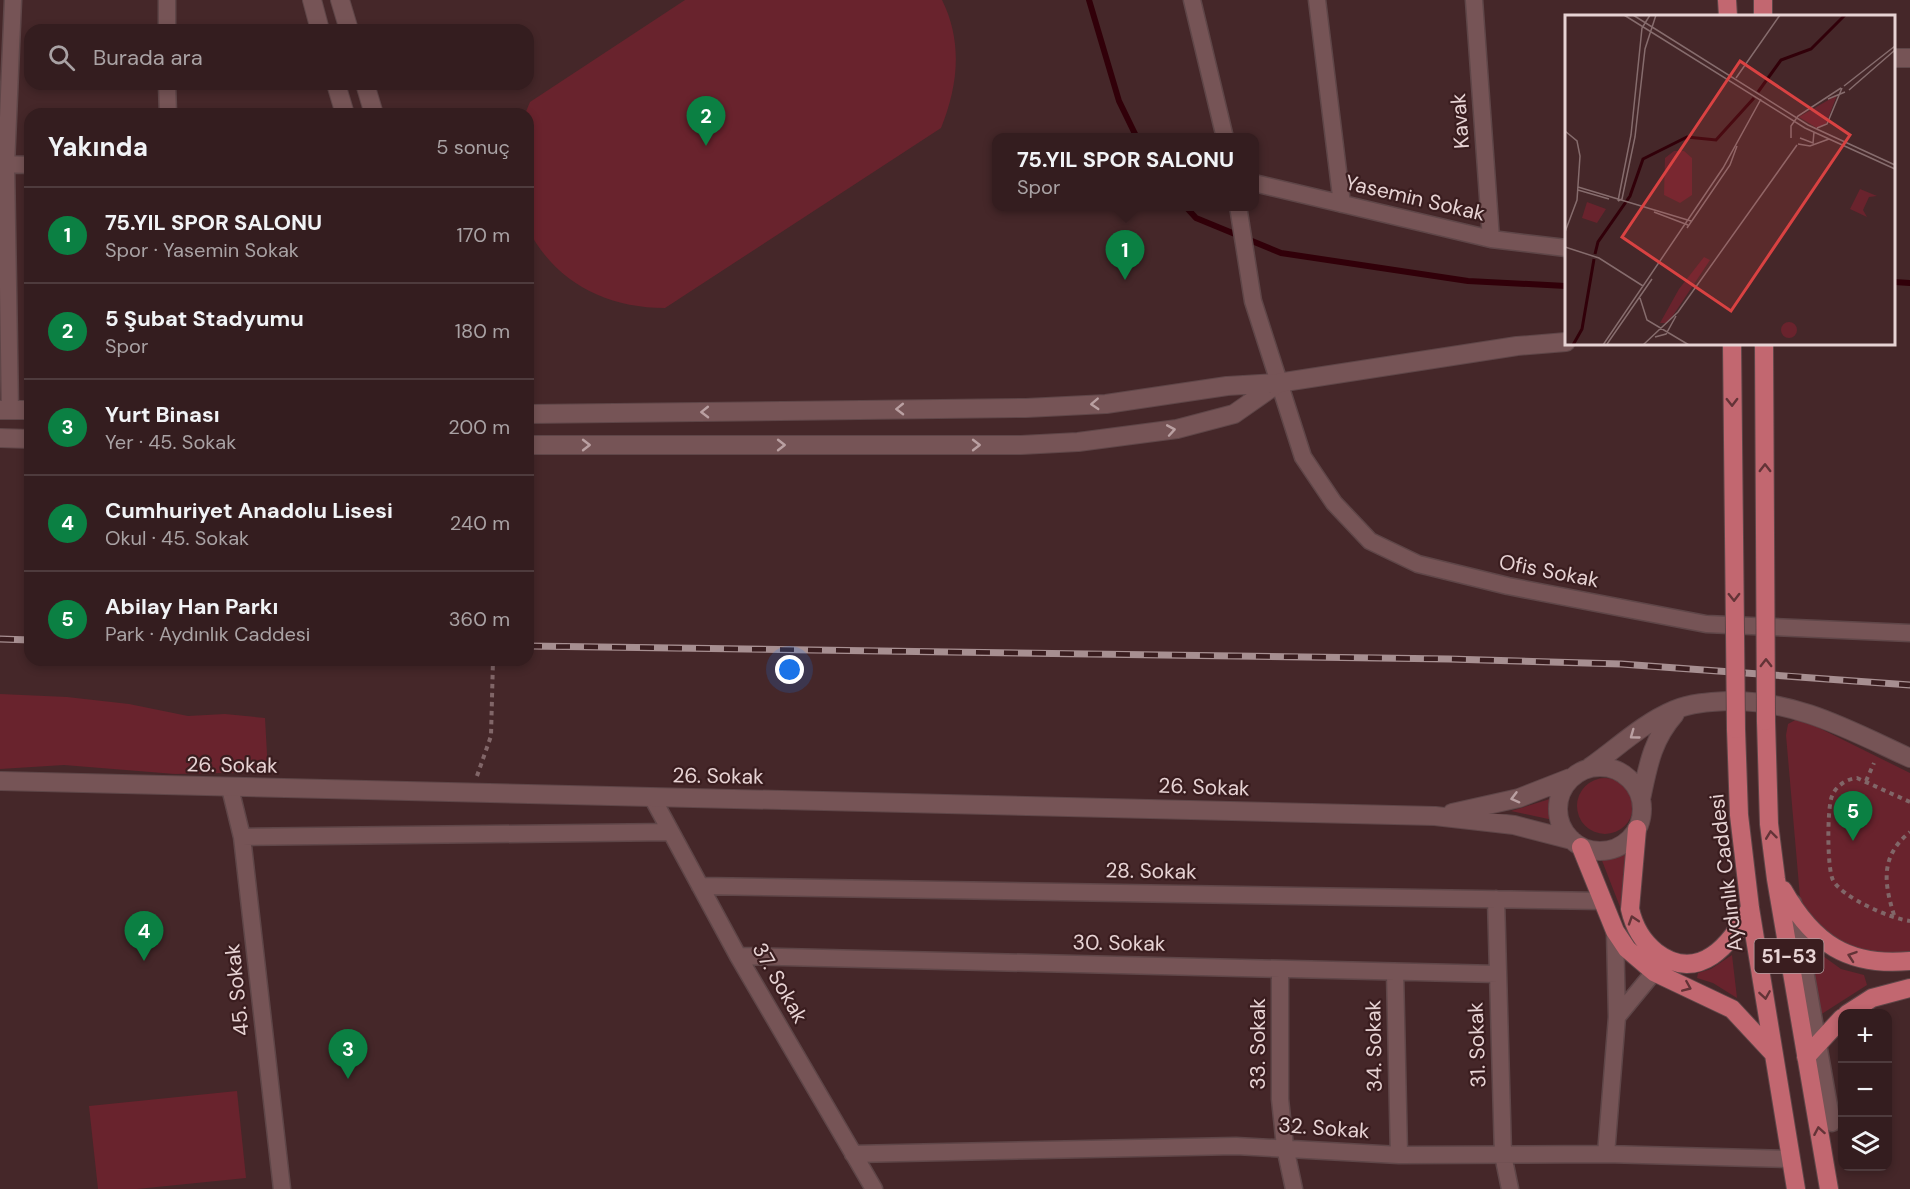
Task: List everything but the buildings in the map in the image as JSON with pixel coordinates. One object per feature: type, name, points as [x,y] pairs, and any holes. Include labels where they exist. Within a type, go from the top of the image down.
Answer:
[{"type":"main road","points":[[1727,0],[1728,15]]},
{"type":"main road","name":"Aydınlık Caddesi","points":[[1732,345],[1739,815],[1750,908],[1796,1189]]},
{"type":"main road","name":"51-53","points":[[1764,345],[1766,721],[1769,824],[1776,879],[1812,1051],[1829,1189]]},
{"type":"main road","points":[[1638,829],[1630,909],[1632,919],[1643,941],[1665,959],[1690,964],[1711,957],[1733,936],[1750,908]]},
{"type":"main road","points":[[1576,843],[1615,930],[1627,949],[1654,972],[1726,1005],[1747,1023],[1774,1054]]},
{"type":"main road","points":[[1776,879],[1805,924],[1836,951],[1857,959],[1879,962],[1910,961]]},
{"type":"main road","points":[[1855,1009],[1872,998],[1910,988]]},
{"type":"main road","points":[[1812,1051],[1838,1022]]},
{"type":"street","points":[[12,0],[3,164],[5,410],[24,410]]},
{"type":"street","points":[[167,0],[167,24]]},
{"type":"street","points":[[312,0],[318,24]]},
{"type":"street","points":[[340,0],[347,24]]},
{"type":"street","points":[[1192,0],[1224,133]]},
{"type":"street","points":[[1317,0],[1342,204]]},
{"type":"street","name":"Kavak","points":[[1474,0],[1491,239]]},
{"type":"street","points":[[167,90],[168,108]]},
{"type":"street","points":[[338,90],[343,108]]},
{"type":"street","points":[[367,90],[372,108]]},
{"type":"street","points":[[3,164],[24,165]]},
{"type":"street","name":"Yasemin Sokak","points":[[1259,184],[1491,239],[1565,248]]},
{"type":"street","name":"Ofis Sokak","points":[[1239,211],[1253,302],[1303,457],[1334,503],[1370,541],[1418,564],[1508,586],[1706,624],[1910,633]]},
{"type":"street","points":[[534,414],[1026,408],[1106,404],[1227,386],[1278,383],[1506,347],[1565,342]]},
{"type":"street","points":[[534,445],[1020,445],[1078,442],[1177,429],[1234,414],[1278,383]]},
{"type":"street","points":[[0,438],[24,438]]},
{"type":"street","points":[[1590,767],[1612,768],[1622,772],[1638,789],[1641,799],[1642,811],[1638,829],[1626,843],[1599,851],[1576,843],[1564,831],[1557,809],[1563,787],[1570,778],[1590,767],[1648,725],[1682,707],[1700,703],[1743,701],[1790,706],[1910,758]]},
{"type":"street","points":[[1641,799],[1655,741],[1682,707]]},
{"type":"street","name":"26. Sokak","points":[[1435,816],[1519,798],[1570,778]]},
{"type":"street","name":"26. Sokak","points":[[0,781],[1435,816],[1514,825],[1576,843]]},
{"type":"street","name":"45. Sokak","points":[[230,788],[242,837],[282,1189]]},
{"type":"street","name":"37. Sokak","points":[[652,797],[738,956],[874,1189]]},
{"type":"street","points":[[242,837],[669,832]]},
{"type":"street","name":"28. Sokak","points":[[700,886],[1602,901]]},
{"type":"street","points":[[1792,889],[1812,1051],[1832,1124]]},
{"type":"street","name":"31. Sokak","points":[[1496,899],[1503,1155],[1510,1189]]},
{"type":"street","points":[[1606,1154],[1617,1017],[1615,930]]},
{"type":"street","name":"30. Sokak","points":[[738,956],[1498,974]]},
{"type":"street","name":"33. Sokak","points":[[1280,970],[1280,1099],[1285,1147],[1294,1189]]},
{"type":"street","name":"34. Sokak","points":[[1395,972],[1399,1155]]},
{"type":"street","points":[[1617,1017],[1654,972]]},
{"type":"street","name":"32. Sokak","points":[[853,1154],[1178,1146],[1285,1147],[1399,1155],[1606,1154],[1791,1159]]},
{"type":"path","points":[[477,773],[491,736],[493,666]]},
{"type":"path","points":[[1866,781],[1874,763]]},
{"type":"path","points":[[1910,802],[1866,781],[1857,778],[1848,780],[1832,795],[1830,874],[1836,885],[1848,896],[1910,921]]},
{"type":"path","points":[[1895,916],[1886,886],[1887,864],[1896,846],[1910,832]]},
{"type":"shaded area","points":[[685,0],[942,0],[953,32],[956,64],[954,80],[941,128],[665,308],[622,303],[584,288],[552,264],[539,248],[534,239],[534,108],[528,108],[530,102]]},
{"type":"shaded area","points":[[0,694],[67,697],[129,704],[188,716],[225,714],[265,718],[268,772],[175,774],[64,765],[0,769]]},
{"type":"shaded area","points":[[1799,718],[1910,773],[1910,953],[1871,957],[1845,948],[1801,909],[1786,735],[1788,724]]},
{"type":"shaded area","points":[[1599,778],[1611,778],[1621,782],[1629,790],[1633,806],[1629,822],[1621,830],[1611,834],[1599,834],[1589,830],[1581,822],[1577,812],[1577,800],[1581,790],[1589,782]]},
{"type":"shaded area","points":[[1550,799],[1553,820],[1511,811]]},
{"type":"shaded area","points":[[1626,855],[1622,912],[1601,858]]},
{"type":"shaded area","points":[[1805,943],[1841,969],[1864,975],[1867,985],[1817,1017]]},
{"type":"shaded area","points":[[1732,955],[1737,998],[1713,983],[1697,978],[1698,973],[1711,969]]},
{"type":"shaded area","points":[[237,1091],[246,1178],[137,1189],[98,1189],[89,1106]]},
{"type":"waterway","points":[[1089,0],[1119,101],[1135,133]]},
{"type":"waterway","points":[[1190,211],[1196,218],[1281,253],[1468,281],[1565,286]]},
{"type":"waterway","points":[[1895,282],[1910,283]]},
{"type":"railway","points":[[0,639],[24,640]]},
{"type":"railway","points":[[534,646],[1449,659],[1621,664],[1910,685]]},
{"type":"place","name":"5 Şubat Stadyumu","points":[[706,146]]},
{"type":"place","name":"75.YIL SPOR SALONU","points":[[1125,280]]},
{"type":"place","name":"Abilay Han Parkı","points":[[1853,841]]},
{"type":"place","name":"Cumhuriyet Anadolu Lisesi","points":[[144,961]]},
{"type":"place","name":"Yurt Binası","points":[[348,1079]]}]
